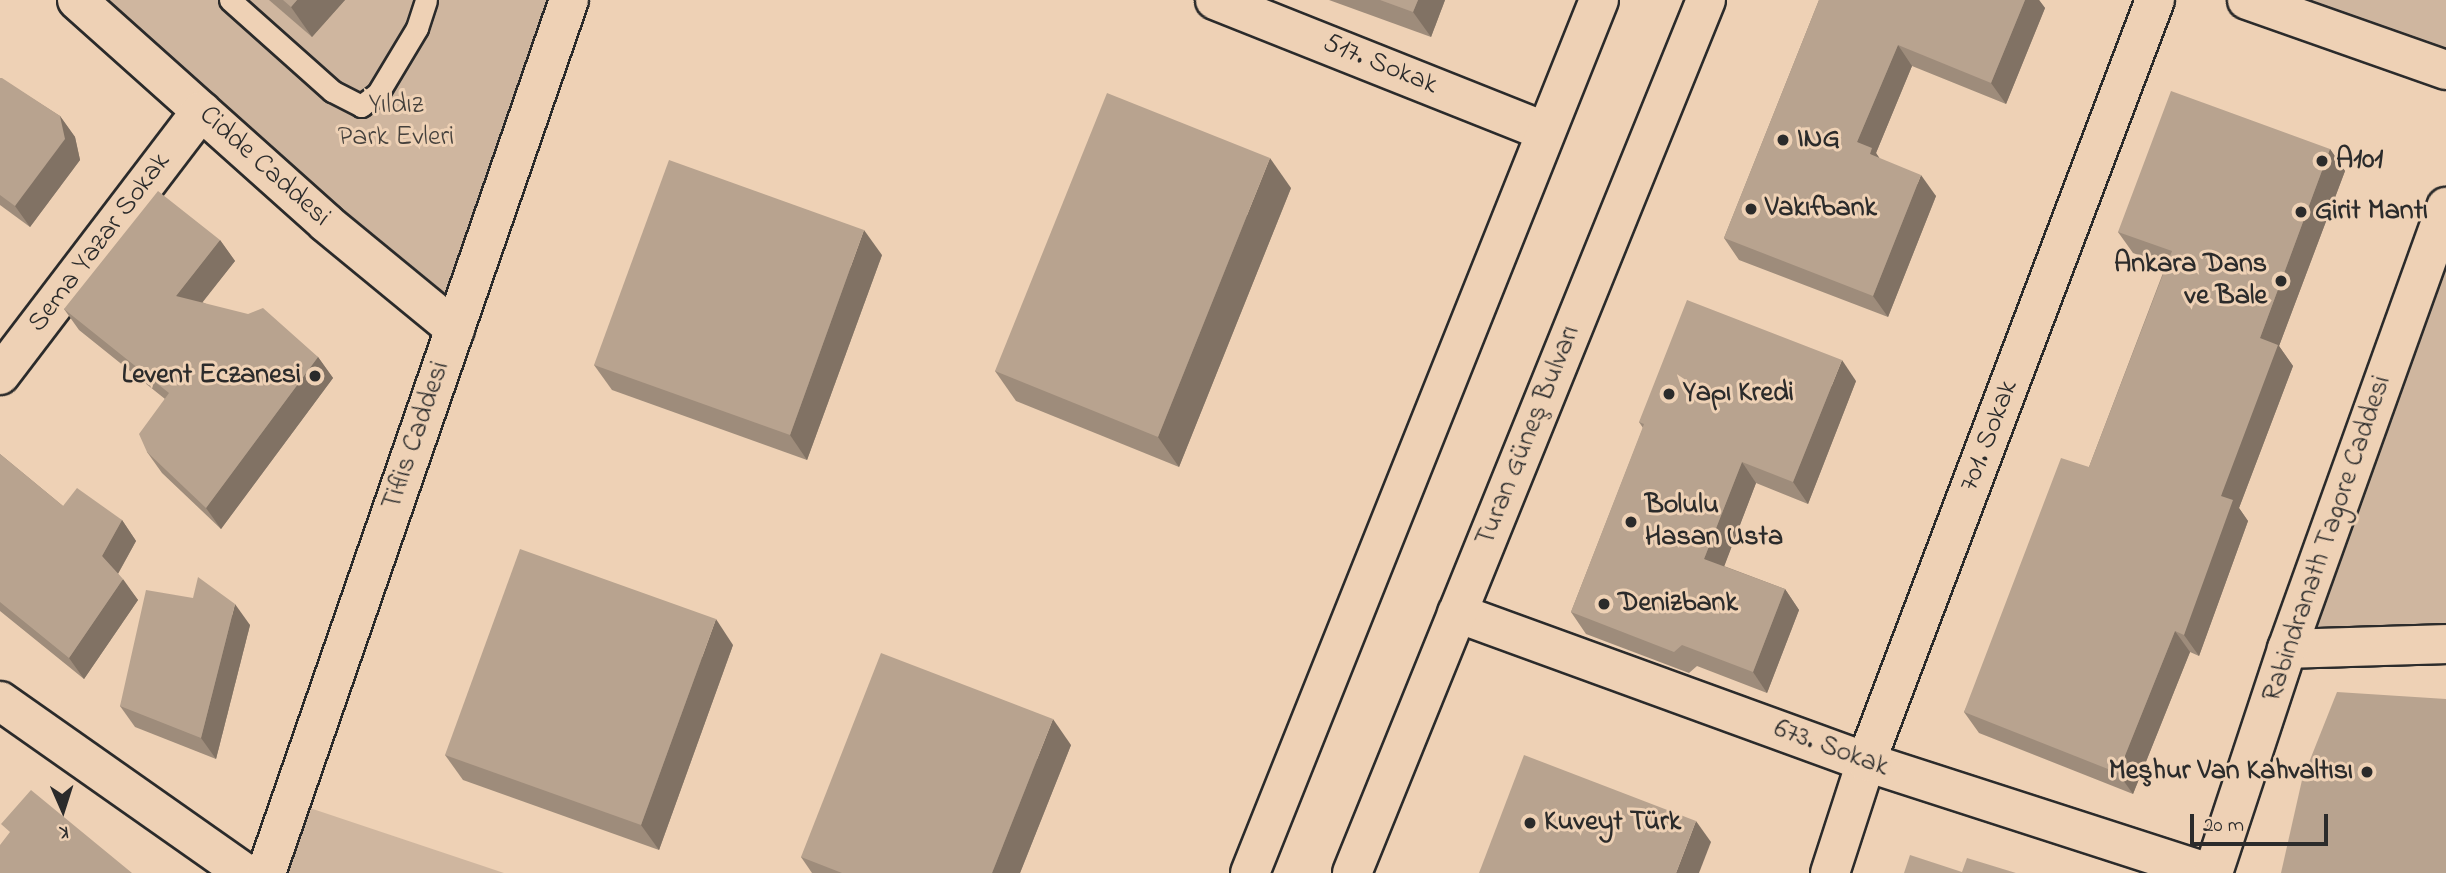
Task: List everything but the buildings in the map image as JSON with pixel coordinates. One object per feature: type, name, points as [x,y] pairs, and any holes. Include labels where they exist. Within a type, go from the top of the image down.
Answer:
[{"type":"street","name":"Cidde Caddesi","points":[[77,0],[326,223],[455,329]]},
{"type":"street","name":"Tiflis Caddesi","points":[[266,873],[569,0]]},
{"type":"street","name":"517. Sokak","points":[[1215,0],[1545,131]]},
{"type":"street","points":[[1250,873],[1599,0]]},
{"type":"street","name":"Turan Güneş Bulvarı","points":[[1352,873],[1706,0]]},
{"type":"street","name":"701. Sokak","points":[[1830,873],[1866,762],[2155,0]]},
{"type":"street","points":[[2247,0],[2446,70]]},
{"type":"street","name":"Sema Yazar Sokak","points":[[0,375],[201,111]]},
{"type":"street","name":"Rabindranath Tagore Caddesi","points":[[2211,873],[2287,649],[2446,207]]},
{"type":"street","name":"673. Sokak","points":[[1457,613],[1866,762],[2211,873]]},
{"type":"street","points":[[2287,649],[2446,644]]},
{"type":"street","points":[[0,701],[245,873]]},
{"type":"lane","points":[[230,0],[332,91],[361,106],[378,93],[417,28],[426,0]]},
{"type":"green space","name":"Yıldız Park Evleri","points":[[77,0],[569,0],[455,329]]},
{"type":"green space","points":[[2247,0],[2446,0],[2446,70]]},
{"type":"green space","points":[[2446,207],[2446,644],[2287,649]]},
{"type":"green space","points":[[289,801],[504,873],[266,873]]},
{"type":"place","name":"ING","points":[[1783,140]]},
{"type":"place","name":"A101","points":[[2322,161]]},
{"type":"place","name":"Vakıfbank","points":[[1751,209]]},
{"type":"place","name":"Girit Mantı","points":[[2301,212]]},
{"type":"place","name":"Ankara Dans ve Bale","points":[[2281,281]]},
{"type":"place","name":"Levent Eczanesi","points":[[315,376]]},
{"type":"place","name":"Yapı Kredi","points":[[1669,394]]},
{"type":"place","name":"Bolulu Hasan Usta","points":[[1631,522]]},
{"type":"place","name":"Denizbank","points":[[1604,604]]},
{"type":"place","name":"Meşhur Van Kahvaltısı","points":[[2367,772]]},
{"type":"place","name":"Kuveyt Türk","points":[[1530,823]]}]
